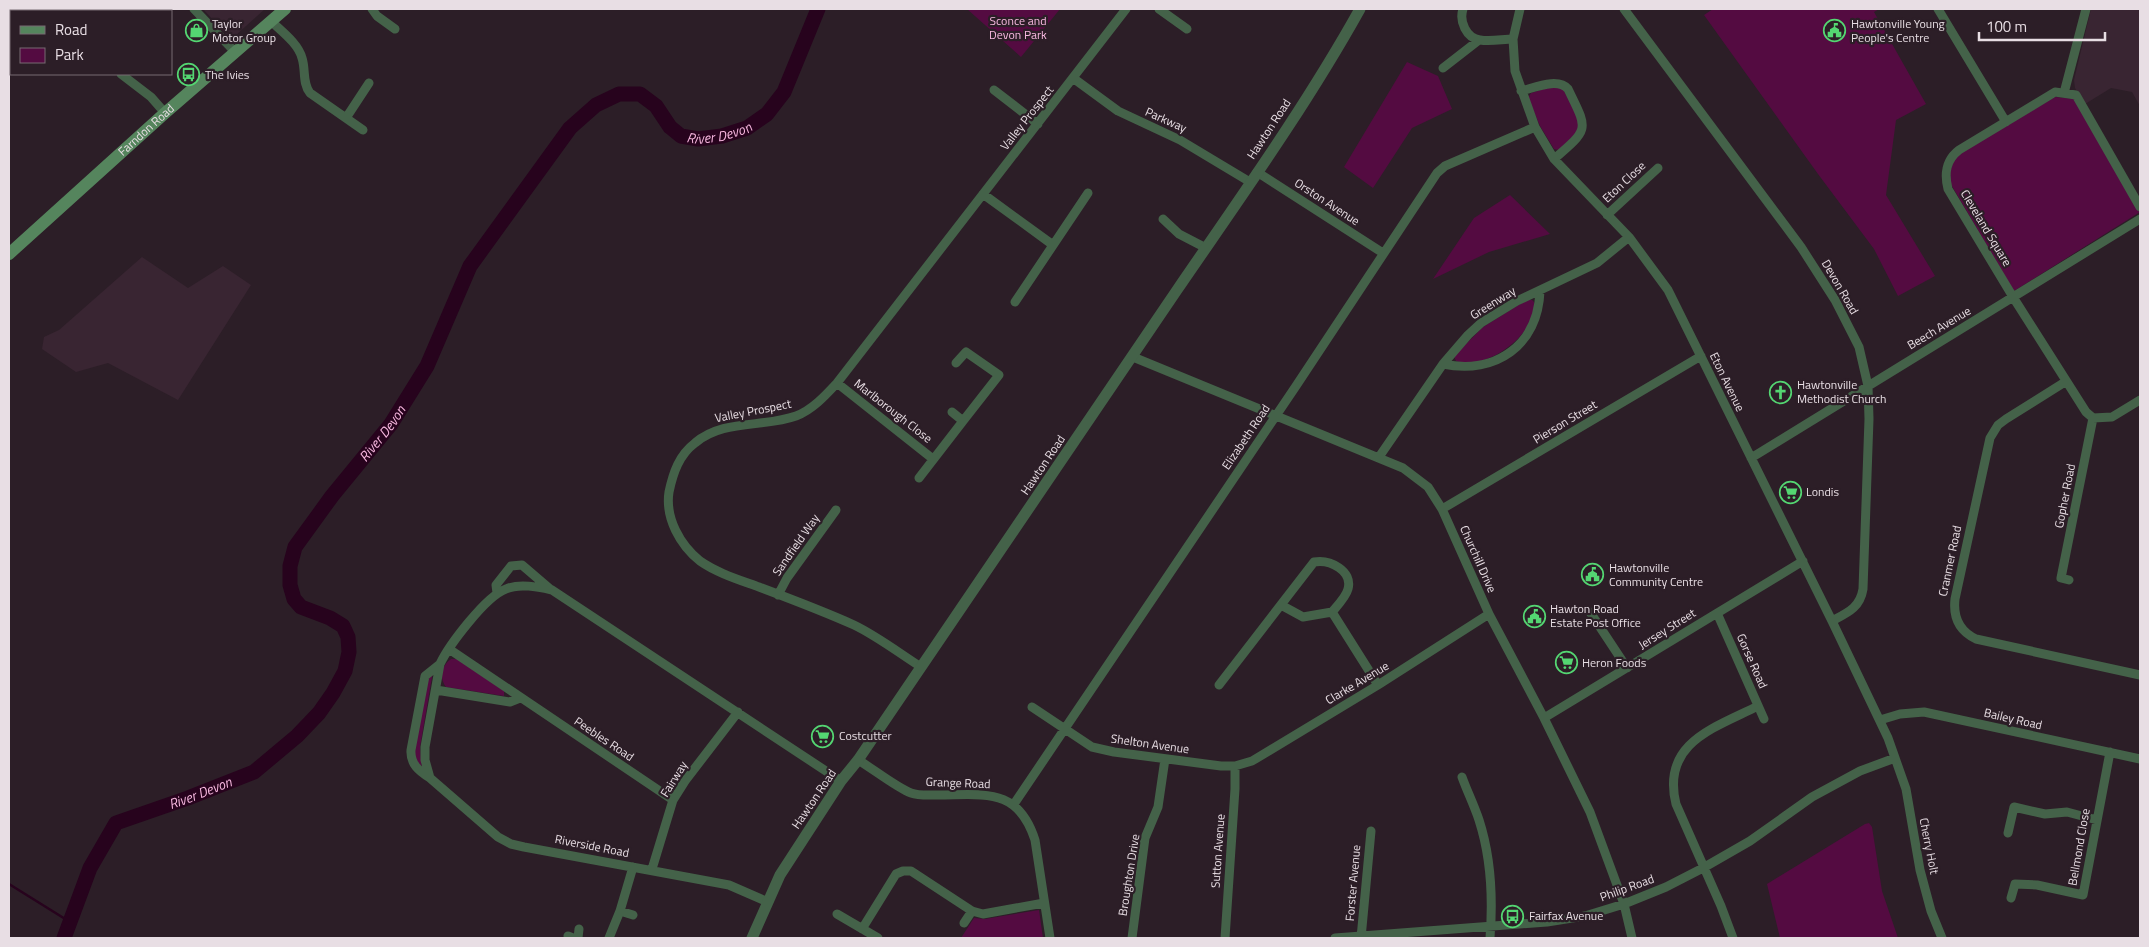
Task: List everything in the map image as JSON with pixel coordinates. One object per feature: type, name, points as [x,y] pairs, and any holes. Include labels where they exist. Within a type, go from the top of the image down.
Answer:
[{"type":"main road","name":"Farndon Road","points":[[9,254],[165,113],[285,9]]},
{"type":"street","points":[[194,9],[234,52]]},
{"type":"street","points":[[372,9],[377,16],[396,29]]},
{"type":"street","name":"Valley Prospect","points":[[921,667],[856,626],[733,578],[701,561],[682,542],[670,520],[668,496],[672,478],[680,459],[693,444],[707,434],[725,428],[797,416],[816,404],[837,383],[1126,9]]},
{"type":"street","points":[[1159,9],[1187,29]]},
{"type":"street","name":"Hawton Road","points":[[752,938],[780,875],[841,781],[858,760],[1133,357],[1331,60],[1360,9]]},
{"type":"street","points":[[1463,9],[1460,15],[1463,26],[1471,36],[1479,40],[1513,39]]},
{"type":"street","name":"Eton Avenue","points":[[1520,9],[1513,39],[1515,71],[1520,91],[1534,126],[1554,159],[1629,237],[1668,290],[1803,560],[1880,720],[1895,758]]},
{"type":"street","name":"Devon Road","points":[[1624,9],[1801,246],[1835,300],[1859,347],[1868,386],[1870,419],[1862,595],[1852,610],[1832,621]]},
{"type":"street","points":[[1938,9],[2006,122]]},
{"type":"street","points":[[2086,9],[2064,93],[2076,95],[2140,207]]},
{"type":"street","points":[[271,21],[296,46],[302,58],[305,88],[364,130]]},
{"type":"street","points":[[1443,68],[1479,40]]},
{"type":"street","points":[[122,75],[151,97],[165,113]]},
{"type":"street","name":"Parkway","points":[[1073,78],[1118,111],[1180,140],[1250,182]]},
{"type":"street","points":[[346,118],[369,83]]},
{"type":"street","points":[[1520,91],[1556,83],[1568,89],[1584,127],[1579,135],[1554,159]]},
{"type":"street","points":[[994,90],[1038,124]]},
{"type":"street","name":"Cleveland Square","points":[[2064,93],[2055,92],[1952,156],[1948,163],[1946,181],[1948,188],[2013,297],[2066,382],[2086,412],[2093,418]]},
{"type":"street","name":"Elizabeth Road","points":[[1014,804],[1065,731],[1437,173],[1445,166],[1534,126]]},
{"type":"street","name":"Eton Close","points":[[1607,215],[1658,168]]},
{"type":"street","name":"Orston Avenue","points":[[1257,172],[1383,253]]},
{"type":"street","points":[[1014,302],[1088,193]]},
{"type":"street","points":[[983,194],[1053,245]]},
{"type":"street","points":[[1162,219],[1179,234],[1206,248]]},
{"type":"street","name":"Beech Avenue","points":[[1751,458],[2140,220]]},
{"type":"street","name":"Greenway","points":[[1379,457],[1443,364],[1481,323],[1517,301],[1597,263],[1629,237]]},
{"type":"street","points":[[1443,364],[1472,367],[1486,365],[1500,359],[1516,348],[1535,321],[1540,308],[1540,291]]},
{"type":"street","name":"Marlborough Close","points":[[919,478],[999,375],[966,352],[956,363]]},
{"type":"street","name":"Pierson Street","points":[[1442,509],[1701,356]]},
{"type":"street","name":"Churchill Drive","points":[[1133,357],[1379,457],[1403,468],[1421,480],[1442,509],[1489,614],[1544,718],[1590,812],[1624,904],[1632,938]]},
{"type":"street","name":"Cranmer Road","points":[[2066,382],[2006,419],[1998,425],[1990,438],[1954,599],[1956,617],[1963,631],[1976,639],[2140,675]]},
{"type":"street","name":"Marlborough Close","points":[[837,383],[933,459]]},
{"type":"street","points":[[2093,418],[2112,417],[2140,400]]},
{"type":"street","points":[[952,412],[963,421]]},
{"type":"street","name":"Gopher Road","points":[[2051,575],[2065,579],[2093,418]]},
{"type":"street","name":"Sandfield Way","points":[[778,595],[787,578],[836,510]]},
{"type":"street","name":"Jersey Street","points":[[1544,718],[1803,560]]},
{"type":"street","points":[[1219,685],[1314,562],[1329,561],[1346,574],[1348,591],[1332,612],[1303,617],[1281,605]]},
{"type":"street","name":"Riverside Road","points":[[497,593],[496,585],[511,566],[522,565],[552,590],[841,781]]},
{"type":"street","name":"Riverside Road","points":[[552,590],[537,586],[507,588],[497,593],[477,612],[440,664],[425,676],[411,750],[412,762],[422,773],[504,841],[729,885],[768,902]]},
{"type":"street","points":[[1332,612],[1378,685]]},
{"type":"street","points":[[1590,612],[1627,668]]},
{"type":"street","name":"Gorse Road","points":[[1717,613],[1764,719]]},
{"type":"street","name":"Clarke Avenue","points":[[1235,766],[1252,761],[1378,685],[1489,614]]},
{"type":"street","name":"Peebles Road","points":[[449,649],[674,800]]},
{"type":"street","name":"Riverside Road","points":[[430,778],[425,754],[440,664]]},
{"type":"street","points":[[436,690],[510,702],[520,698]]},
{"type":"street","points":[[1733,938],[1676,804],[1673,786],[1676,768],[1687,747],[1697,737],[1758,706]]},
{"type":"street","name":"Shelton Avenue","points":[[1032,707],[1065,731],[1092,747],[1165,759],[1235,766]]},
{"type":"street","name":"Fairway","points":[[652,869],[674,800],[685,781],[738,712]]},
{"type":"street","name":"Bailey Road","points":[[1880,720],[1900,714],[1924,712],[2140,759]]},
{"type":"street","name":"Bellmond Close","points":[[2011,898],[2016,884],[2037,885],[2083,895],[2110,752]]},
{"type":"street","name":"Philip Road","points":[[1335,938],[1547,922],[1576,917],[1624,904],[1666,887],[1704,868],[1750,841],[1812,797],[1860,771],[1895,758]]},
{"type":"street","name":"Cherry Holt","points":[[1895,758],[1906,790],[1921,875],[1931,911],[1942,938]]},
{"type":"street","name":"Broughton Drive","points":[[1132,938],[1145,838],[1158,807],[1165,759]]},
{"type":"street","name":"Grange Road","points":[[858,760],[910,793],[924,795],[989,795],[1014,804]]},
{"type":"street","name":"Sutton Avenue","points":[[1225,938],[1235,766]]},
{"type":"street","points":[[1462,777],[1479,821],[1487,860],[1491,888],[1490,938]]},
{"type":"street","points":[[1014,804],[1024,814],[1035,840],[1050,938]]},
{"type":"street","points":[[2008,833],[2014,807],[2044,814],[2067,812],[2097,820]]},
{"type":"street","name":"Forster Avenue","points":[[1361,937],[1371,830]]},
{"type":"street","points":[[609,938],[620,911],[633,867]]},
{"type":"street","points":[[862,929],[896,874],[903,871],[911,872],[972,911],[983,914],[1044,903]]},
{"type":"street","points":[[620,911],[633,915]]},
{"type":"street","points":[[964,923],[972,911]]},
{"type":"street","points":[[837,914],[878,938]]},
{"type":"street","points":[[578,938],[580,928]]},
{"type":"shaded area","points":[[203,9],[265,9],[236,35],[227,35]]},
{"type":"shaded area","points":[[2091,9],[2140,9],[2140,106],[2132,92],[2111,88],[2085,104],[2075,88],[2074,80]]},
{"type":"shaded area","points":[[142,257],[188,288],[223,266],[251,285],[178,400],[108,363],[76,372],[42,349],[44,337],[59,330]]},
{"type":"green space","name":"Sconce and Devon Park","points":[[967,9],[1060,9],[1021,57]]},
{"type":"green space","points":[[1713,9],[1879,9],[1874,12],[1926,104],[1896,120],[1886,195],[1935,276],[1898,296],[1874,249],[1704,15]]},
{"type":"green space","points":[[1407,62],[1438,76],[1452,109],[1412,128],[1373,188],[1344,167]]},
{"type":"green space","points":[[1554,86],[1563,89],[1579,120],[1578,131],[1559,150],[1554,149],[1540,126],[1528,98],[1531,93]]},
{"type":"green space","points":[[2055,97],[2076,99],[2140,212],[2014,291],[1949,181],[1950,166],[1958,154]]},
{"type":"green space","points":[[1510,195],[1550,234],[1489,252],[1433,279],[1474,218]]},
{"type":"green space","points":[[1527,300],[1534,302],[1533,314],[1528,326],[1519,338],[1494,356],[1481,361],[1468,363],[1456,361],[1454,356],[1483,327]]},
{"type":"green space","points":[[451,659],[457,659],[504,691],[504,696],[446,687],[442,680],[442,672],[445,665]]},
{"type":"green space","points":[[433,671],[420,747],[422,770],[413,753],[425,684]]},
{"type":"green space","points":[[1869,823],[1872,827],[1882,891],[1898,938],[1780,938],[1767,884]]},
{"type":"green space","points":[[1039,910],[1043,938],[961,938],[974,918],[985,919]]},
{"type":"waterway","name":"River Devon","points":[[64,938],[90,868],[116,823],[188,798],[254,772],[297,736],[319,713],[333,693],[345,671],[349,652],[348,637],[343,626],[330,618],[301,607],[294,599],[290,585],[290,566],[295,547],[332,496],[391,424],[427,366],[470,266],[570,128],[596,105],[619,94],[640,94],[656,106],[670,127],[681,136],[698,139],[722,136],[747,128],[767,114],[784,92],[818,9]]},
{"type":"waterway","points":[[9,884],[70,922]]},
{"type":"place","name":"Taylor Motor Group","points":[[196,31]]},
{"type":"place","name":"Hawtonville Young People's Centre","points":[[1835,31]]},
{"type":"place","name":"The Ivies","points":[[189,75]]},
{"type":"place","name":"Hawtonville Methodist Church","points":[[1781,392]]},
{"type":"place","name":"Londis","points":[[1790,492]]},
{"type":"place","name":"Hawtonville Community Centre","points":[[1593,575]]},
{"type":"place","name":"Hawton Road Estate Post Office","points":[[1534,616]]},
{"type":"place","name":"Heron Foods","points":[[1566,663]]},
{"type":"place","name":"Costcutter","points":[[823,736]]},
{"type":"place","name":"Fairfax Avenue","points":[[1513,916]]}]
